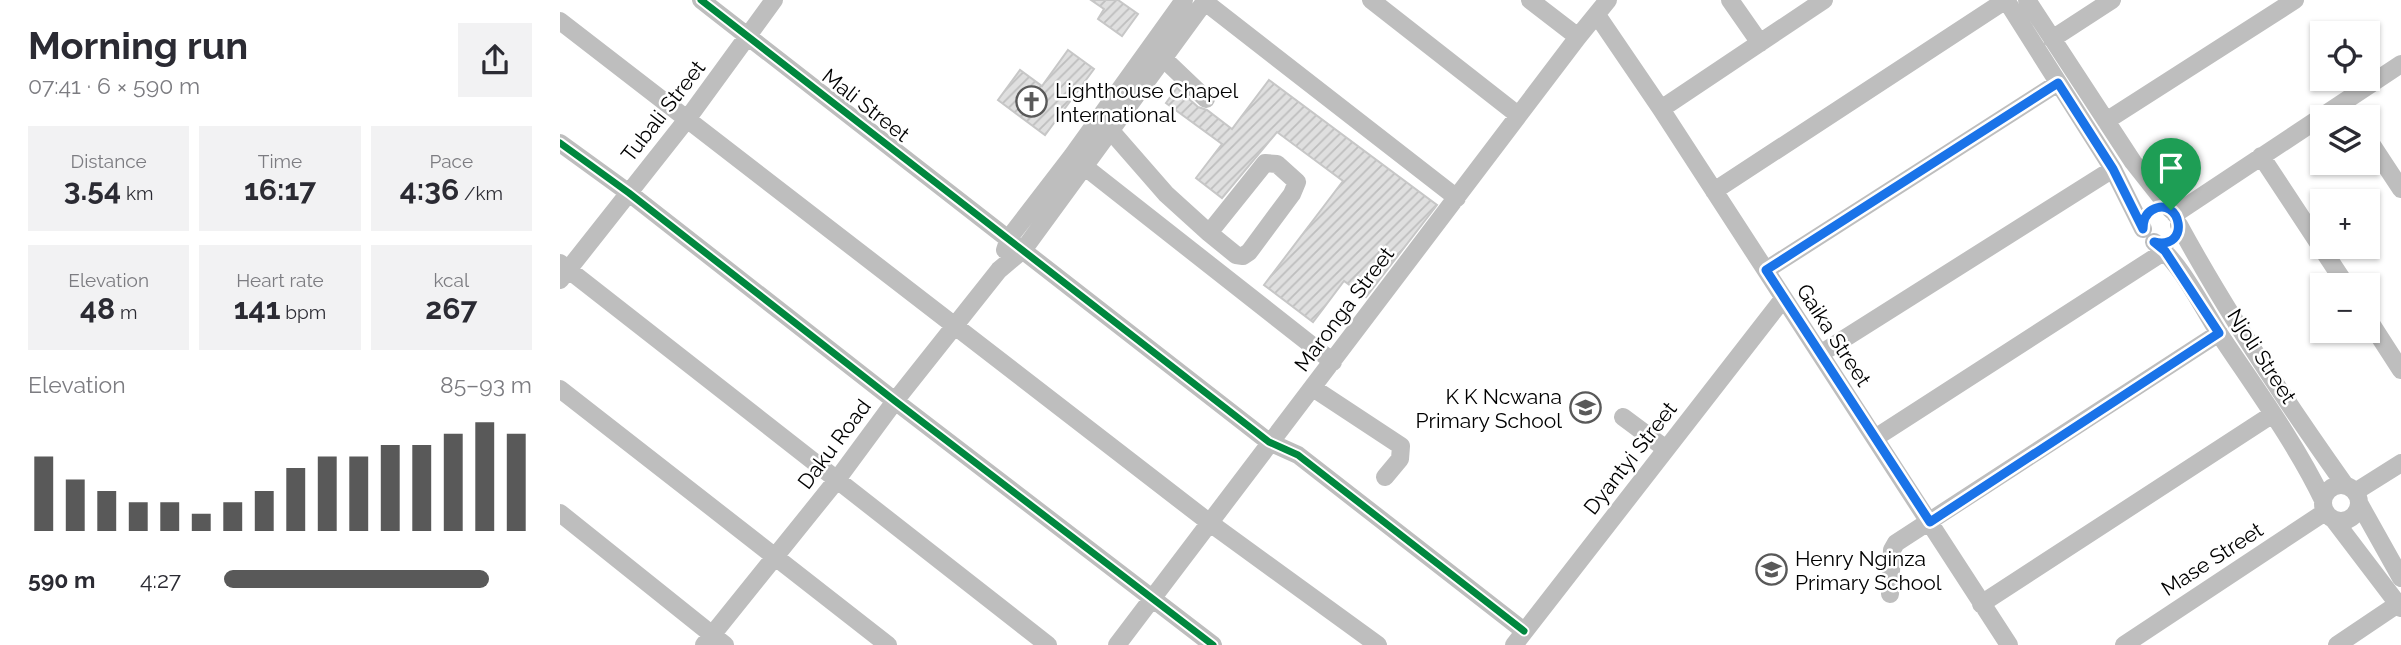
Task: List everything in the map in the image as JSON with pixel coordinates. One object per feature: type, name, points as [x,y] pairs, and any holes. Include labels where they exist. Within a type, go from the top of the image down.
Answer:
[{"type":"street","name":"Mali Street","points":[[701,0],[1269,442],[1298,455],[1519,638]]},
{"type":"street","name":"Tubali Street","points":[[563,271],[688,118],[774,0]]},
{"type":"street","name":"Daku Road","points":[[714,642],[895,401],[999,270],[1104,126],[1184,0]]},
{"type":"street","points":[[1371,0],[1518,116]]},
{"type":"street","points":[[1530,0],[1578,37]]},
{"type":"street","name":"Maronga Street","points":[[1117,645],[1608,0]]},
{"type":"street","points":[[1730,0],[1760,43]]},
{"type":"street","points":[[1661,109],[1824,0]]},
{"type":"street","points":[[1714,191],[2006,0]]},
{"type":"street","name":"Njoli Street","points":[[2006,0],[2113,169],[2154,241],[2219,333],[2306,465],[2327,511],[2400,606]]},
{"type":"street","name":"Njoli Street","points":[[2026,0],[2133,162],[2159,192],[2175,216],[2204,271],[2313,440],[2353,493],[2401,578]]},
{"type":"street","points":[[2052,39],[2112,0]]},
{"type":"street","points":[[2106,121],[2295,0]]},
{"type":"street","name":"Daku Road","points":[[1016,244],[1085,167],[1104,126],[1164,59],[1205,1]]},
{"type":"street","points":[[1205,1],[1457,198]]},
{"type":"street","name":"Gaika Street","points":[[1597,15],[1661,109],[2009,645]]},
{"type":"street","points":[[560,21],[956,324],[1210,523],[1378,645]]},
{"type":"street","points":[[1164,59],[1206,99]]},
{"type":"street","points":[[2354,105],[2401,64]]},
{"type":"street","points":[[1766,270],[2058,83]]},
{"type":"street","points":[[1104,126],[1166,194],[1209,233],[1236,255],[1245,255],[1292,194],[1296,180],[1277,164],[1265,163],[1209,233]]},
{"type":"street","points":[[2175,216],[2262,156],[2310,130]]},
{"type":"street","points":[[560,143],[629,193],[1213,645]]},
{"type":"street","points":[[2262,156],[2338,273]]},
{"type":"street","points":[[2380,157],[2401,189]]},
{"type":"street","points":[[1085,167],[1334,362]]},
{"type":"street","points":[[1820,354],[2113,169]]},
{"type":"street","points":[[2160,207],[2175,216],[2176,236],[2160,244],[2154,241],[2145,217],[2160,207]]},
{"type":"street","points":[[1875,438],[2154,241]]},
{"type":"street","points":[[563,271],[1048,645]]},
{"type":"street","name":"Dyantyi Street","points":[[1519,638],[1783,299]]},
{"type":"street","points":[[1890,594],[1893,547],[1896,543],[2219,333]]},
{"type":"street","points":[[2380,338],[2401,370]]},
{"type":"street","points":[[1313,388],[1401,446],[1400,459],[1385,477]]},
{"type":"street","points":[[560,389],[888,645]]},
{"type":"street","points":[[1982,604],[2273,414]]},
{"type":"street","points":[[1623,417],[1666,449]]},
{"type":"street","points":[[2353,493],[2356,514],[2351,518],[2346,521],[2327,511],[2325,495],[2333,487],[2353,493],[2401,463]]},
{"type":"street","name":"Mase Street","points":[[2124,645],[2327,511]]},
{"type":"street","points":[[560,513],[714,642]]},
{"type":"street","points":[[2337,645],[2400,606]]},
{"type":"building","points":[[1091,0],[1118,0],[1138,14],[1122,36],[1098,19],[1104,9]]},
{"type":"building","name":"Lighthouse Chapel International","points":[[1068,50],[1094,69],[1045,135],[998,100],[1020,70],[1042,86]]},
{"type":"building","points":[[1269,80],[1437,205],[1366,297],[1344,281],[1313,322],[1264,285],[1343,181],[1277,132],[1222,198],[1196,178],[1222,144],[1166,103],[1177,88],[1198,107],[1207,110],[1232,129]]},
{"type":"cycle path","points":[[701,0],[1269,442],[1298,455],[1524,631]]},
{"type":"cycle path","points":[[560,143],[629,193],[1213,645]]},
{"type":"place","name":"Lighthouse Chapel International","points":[[1032,102]]},
{"type":"place","name":"K K Ncwana Primary School","points":[[1585,408]]},
{"type":"place","name":"Henry Nginza Primary School","points":[[1772,570]]},
{"type":"route","points":[[2058,83],[2113,169],[2143,229],[2145,217],[2149,212],[2160,207],[2171,210],[2178,219],[2179,231],[2166,243],[2154,242],[2165,251],[2219,333],[1930,522],[1766,270],[2058,83]]}]
